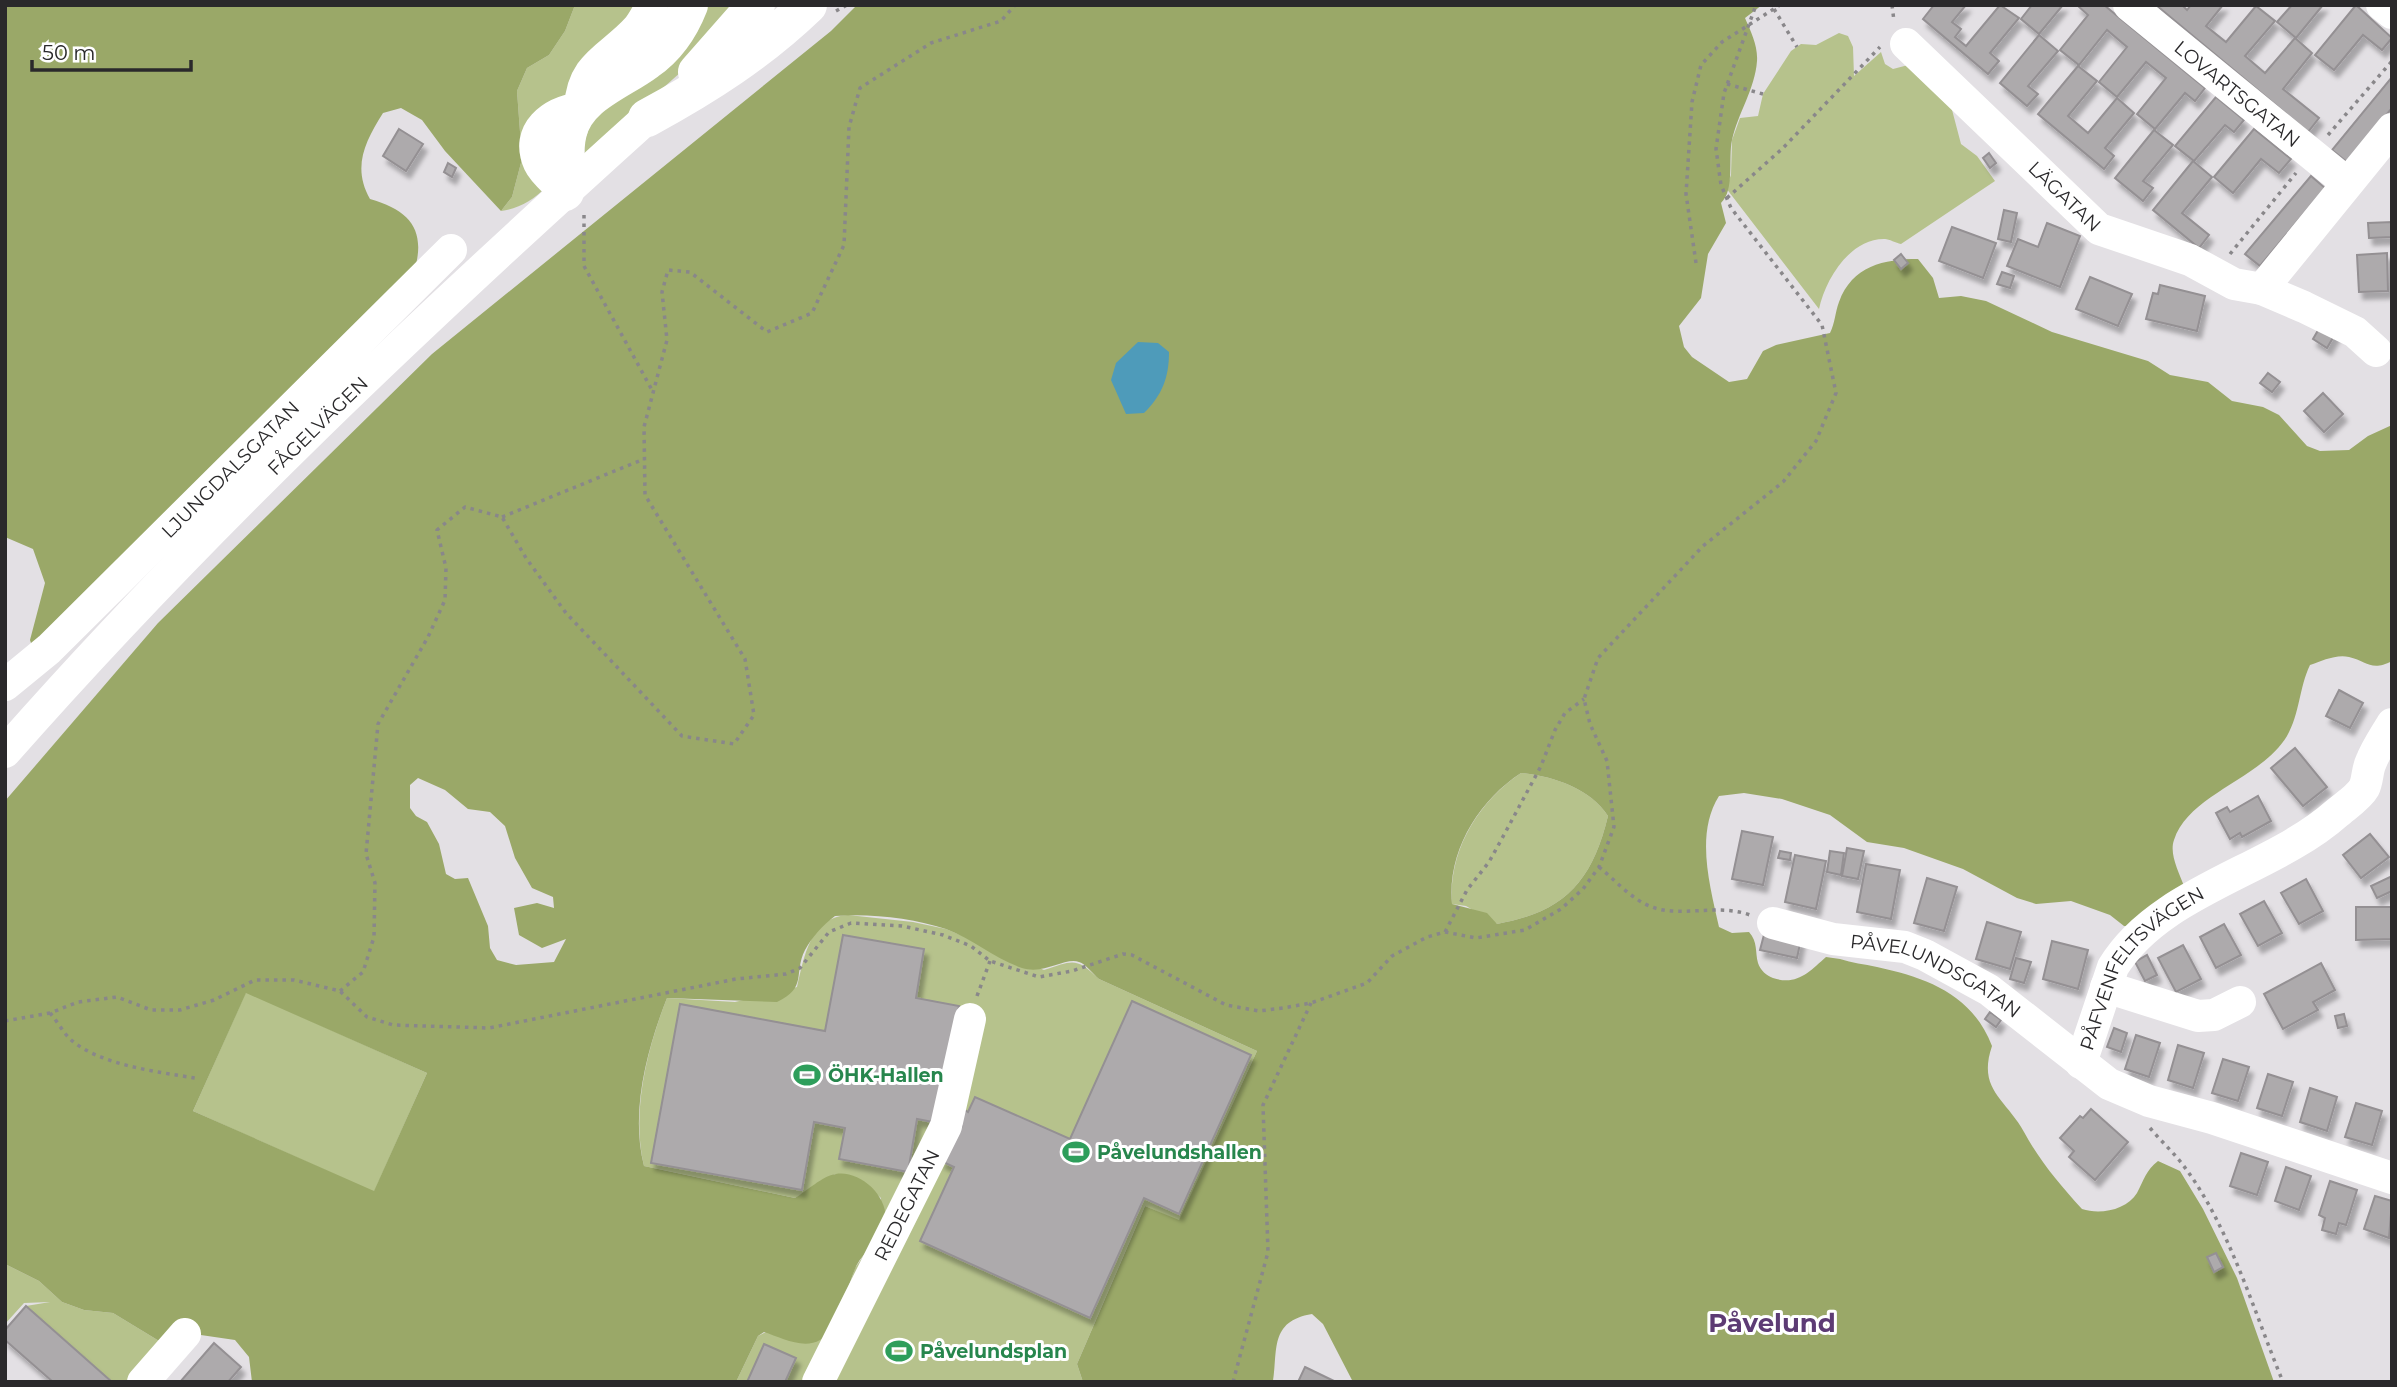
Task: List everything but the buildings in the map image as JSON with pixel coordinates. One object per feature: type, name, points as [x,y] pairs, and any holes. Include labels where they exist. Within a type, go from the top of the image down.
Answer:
[{"type":"highway","points":[[575,197],[568,132],[583,96],[594,95],[660,51],[682,22],[689,5]]},
{"type":"highway","points":[[647,118],[712,58],[756,5]]},
{"type":"highway","points":[[647,118],[708,86],[772,38],[808,5]]},
{"type":"street","points":[[575,197],[540,166],[536,154],[537,137],[544,121],[583,96],[598,63],[636,29],[652,5]]},
{"type":"street","name":"LOVARTSGATAN","points":[[2129,5],[2347,183]]},
{"type":"street","points":[[2382,5],[2392,13]]},
{"type":"street","name":"LÄGATAN","points":[[1896,42],[2099,229],[2190,260],[2234,284],[2262,289],[2355,332],[2376,351]]},
{"type":"street","name":"FÅGELVÄGEN","points":[[5,752],[132,611],[282,458],[446,301],[575,197],[647,118]]},
{"type":"street","points":[[2262,289],[2392,129]]},
{"type":"street","name":"LJUNGDALSGATAN","points":[[5,685],[49,649],[451,250]]},
{"type":"street","name":"PÅFVENFELTSVÄGEN","points":[[2392,724],[2370,762],[2378,793],[2305,840],[2244,870],[2147,928],[2120,955],[2106,987],[2081,1063],[2109,1084],[2137,1097],[2392,1178]]},
{"type":"street","name":"PÅVELUNDSGATAN","points":[[1773,923],[1833,939],[1905,947],[1936,960],[1989,990],[2081,1063]]},
{"type":"street","points":[[2106,987],[2198,1016],[2214,1015],[2240,1002]]},
{"type":"street","name":"REDEGATAN","points":[[818,1382],[946,1126],[970,1019]]},
{"type":"street","points":[[143,1382],[185,1334]]},
{"type":"path","points":[[502,517],[526,558],[566,613],[682,736],[734,744],[754,715],[745,659],[645,495],[644,427],[667,340],[662,292],[668,270],[690,272],[767,332],[812,313],[844,245],[849,127],[860,88],[931,43],[1001,21],[1015,5]]},
{"type":"path","points":[[5,1021],[50,1013],[78,1002],[117,998],[151,1010],[180,1010],[214,1000],[256,980],[294,980],[340,991],[367,1017],[393,1025],[489,1028],[736,979],[786,974],[800,968],[829,932],[851,923],[902,926],[943,935],[971,946],[990,961],[1039,977],[1072,971],[1123,954],[1144,961],[1213,1000],[1259,1011],[1311,1003],[1367,983],[1392,956],[1427,937],[1445,932],[1476,938],[1525,930],[1561,909],[1583,889],[1599,867],[1615,827],[1613,790],[1607,761],[1590,724],[1584,699],[1598,658],[1703,546],[1783,482],[1815,441],[1836,393],[1822,325],[1720,185],[1716,149],[1727,84],[1739,46],[1752,23],[1756,5]]},
{"type":"path","points":[[1696,263],[1686,194],[1696,83],[1701,65],[1710,53],[1780,5]]},
{"type":"path","points":[[1774,9],[1797,47]]},
{"type":"path","points":[[1727,198],[1896,42]]},
{"type":"path","points":[[1727,84],[1763,94]]},
{"type":"path","points":[[575,197],[584,266],[653,391]]},
{"type":"path","points":[[340,991],[363,972],[374,937],[376,883],[366,853],[377,724],[428,636],[444,600],[446,568],[436,530],[465,507],[502,517],[645,459]]},
{"type":"path","points":[[1445,932],[1467,890],[1489,862],[1505,833],[1541,766],[1565,713],[1584,699]]},
{"type":"path","points":[[1599,867],[1649,907],[1735,909],[1773,923]]},
{"type":"path","points":[[970,1019],[990,961]]},
{"type":"path","points":[[1233,1382],[1268,1252],[1263,1105],[1311,1003]]},
{"type":"path","points":[[50,1013],[71,1040],[108,1059],[152,1071],[195,1078]]},
{"type":"path","points":[[2148,1126],[2184,1166],[2212,1214],[2239,1271],[2283,1382]]},
{"type":"green space","points":[[5,5],[575,5],[565,31],[549,55],[527,68],[517,91],[522,159],[512,197],[501,211],[445,151],[422,120],[401,108],[383,113],[366,145],[361,165],[362,176],[370,199],[397,210],[413,226],[418,247],[413,275],[35,655],[30,640],[45,583],[33,549],[5,537]]},
{"type":"green space","points":[[575,5],[676,5],[623,61],[573,150],[543,191],[523,204],[501,211],[512,197],[522,159],[517,91],[527,68],[549,55],[565,31]]},
{"type":"green space","points":[[705,5],[743,5],[682,71],[585,158],[584,143],[594,113]]},
{"type":"green space","points":[[857,5],[1762,5],[1745,18],[1755,44],[1757,61],[1753,81],[1732,140],[1730,182],[1721,203],[1726,223],[1708,254],[1701,298],[1679,326],[1684,347],[1692,357],[1729,382],[1747,379],[1763,351],[1776,345],[1830,333],[1845,290],[1861,273],[1881,263],[1918,259],[1933,278],[1939,298],[1961,296],[1986,301],[2052,332],[2148,361],[2170,375],[2208,382],[2232,401],[2263,407],[2279,415],[2307,446],[2320,451],[2349,450],[2368,436],[2392,425],[2392,661],[2374,666],[2339,656],[2310,665],[2287,736],[2260,764],[2209,798],[2182,824],[2174,840],[2173,851],[2184,886],[2135,927],[2124,926],[2110,915],[2071,901],[2036,904],[2017,898],[1963,869],[1904,848],[1867,842],[1830,815],[1782,799],[1744,793],[1719,796],[1712,811],[1706,843],[1719,927],[1732,933],[1749,932],[1755,943],[1759,966],[1768,976],[1781,980],[1796,979],[1826,957],[1840,959],[1930,983],[1946,991],[1973,1013],[1992,1046],[1988,1073],[1996,1093],[2043,1162],[2082,1209],[2105,1211],[2127,1204],[2158,1161],[2180,1171],[2203,1209],[2237,1278],[2274,1382],[1353,1382],[1323,1324],[1312,1314],[1288,1323],[1282,1330],[1276,1349],[1273,1382],[1083,1382],[1077,1364],[1145,1206],[1179,1220],[1257,1051],[1099,979],[1079,962],[1030,970],[1003,960],[946,929],[905,919],[876,916],[835,916],[822,927],[805,950],[793,991],[777,1002],[667,998],[653,1038],[640,1103],[640,1145],[644,1166],[795,1198],[825,1178],[846,1174],[855,1176],[872,1188],[879,1196],[886,1215],[883,1231],[858,1263],[842,1308],[827,1334],[820,1340],[806,1344],[764,1332],[758,1336],[736,1382],[252,1382],[249,1357],[235,1340],[194,1334],[169,1347],[113,1313],[84,1310],[62,1302],[39,1281],[5,1264],[5,801],[158,623],[432,354],[831,31]],"holes":[[[1521,773],[1569,785],[1591,798],[1608,816],[1593,859],[1572,890],[1540,911],[1497,924],[1487,913],[1452,904],[1455,866],[1468,829],[1479,813],[1491,798]],[[418,778],[445,790],[468,809],[490,812],[505,826],[515,858],[532,888],[553,897],[554,908],[537,903],[514,908],[519,935],[542,948],[566,939],[554,962],[516,965],[497,960],[490,948],[488,926],[468,878],[455,879],[446,874],[439,844],[427,822],[416,816],[410,808],[410,785]],[[246,993],[427,1073],[374,1191],[193,1111]]]},
{"type":"green space","points":[[1839,33],[1848,36],[1853,47],[1854,76],[1881,52],[1885,64],[1893,69],[1912,64],[1946,87],[1961,144],[1977,156],[1995,181],[1901,244],[1885,239],[1872,241],[1850,253],[1833,274],[1819,309],[1726,188],[1731,175],[1732,140],[1740,118],[1758,116],[1763,94],[1791,51],[1801,44],[1816,45]]},
{"type":"green space","points":[[1521,773],[1569,785],[1591,798],[1608,816],[1593,859],[1572,890],[1540,911],[1497,924],[1466,906],[1452,904],[1455,865],[1479,813]]},
{"type":"green space","points":[[848,915],[913,922],[946,929],[1044,970],[1074,962],[1099,979],[1257,1051],[1179,1221],[1145,1206],[1077,1364],[1083,1382],[736,1382],[758,1336],[847,1292],[855,1268],[876,1238],[881,1198],[859,1179],[835,1174],[795,1198],[644,1166],[640,1145],[640,1103],[653,1038],[667,998],[735,1002],[797,987],[806,952],[817,931],[835,917]]},
{"type":"green space","points":[[246,992],[427,1073],[374,1192],[193,1111]]},
{"type":"green space","points":[[5,1264],[39,1281],[62,1302],[84,1310],[113,1313],[169,1347],[135,1382],[112,1382],[26,1306],[50,1302],[24,1303],[5,1324]]},
{"type":"water","points":[[1138,342],[1158,343],[1169,352],[1168,370],[1160,393],[1144,413],[1126,414],[1111,380],[1116,363]]},
{"type":"place","name":"ÖHK-Hallen","points":[[807,1075]]},
{"type":"place","name":"Påvelundshallen","points":[[1076,1152]]},
{"type":"place","name":"Påvelundsplan","points":[[899,1351]]},
{"type":"district","name":"Påvelund","points":[[1772,1323]]}]
